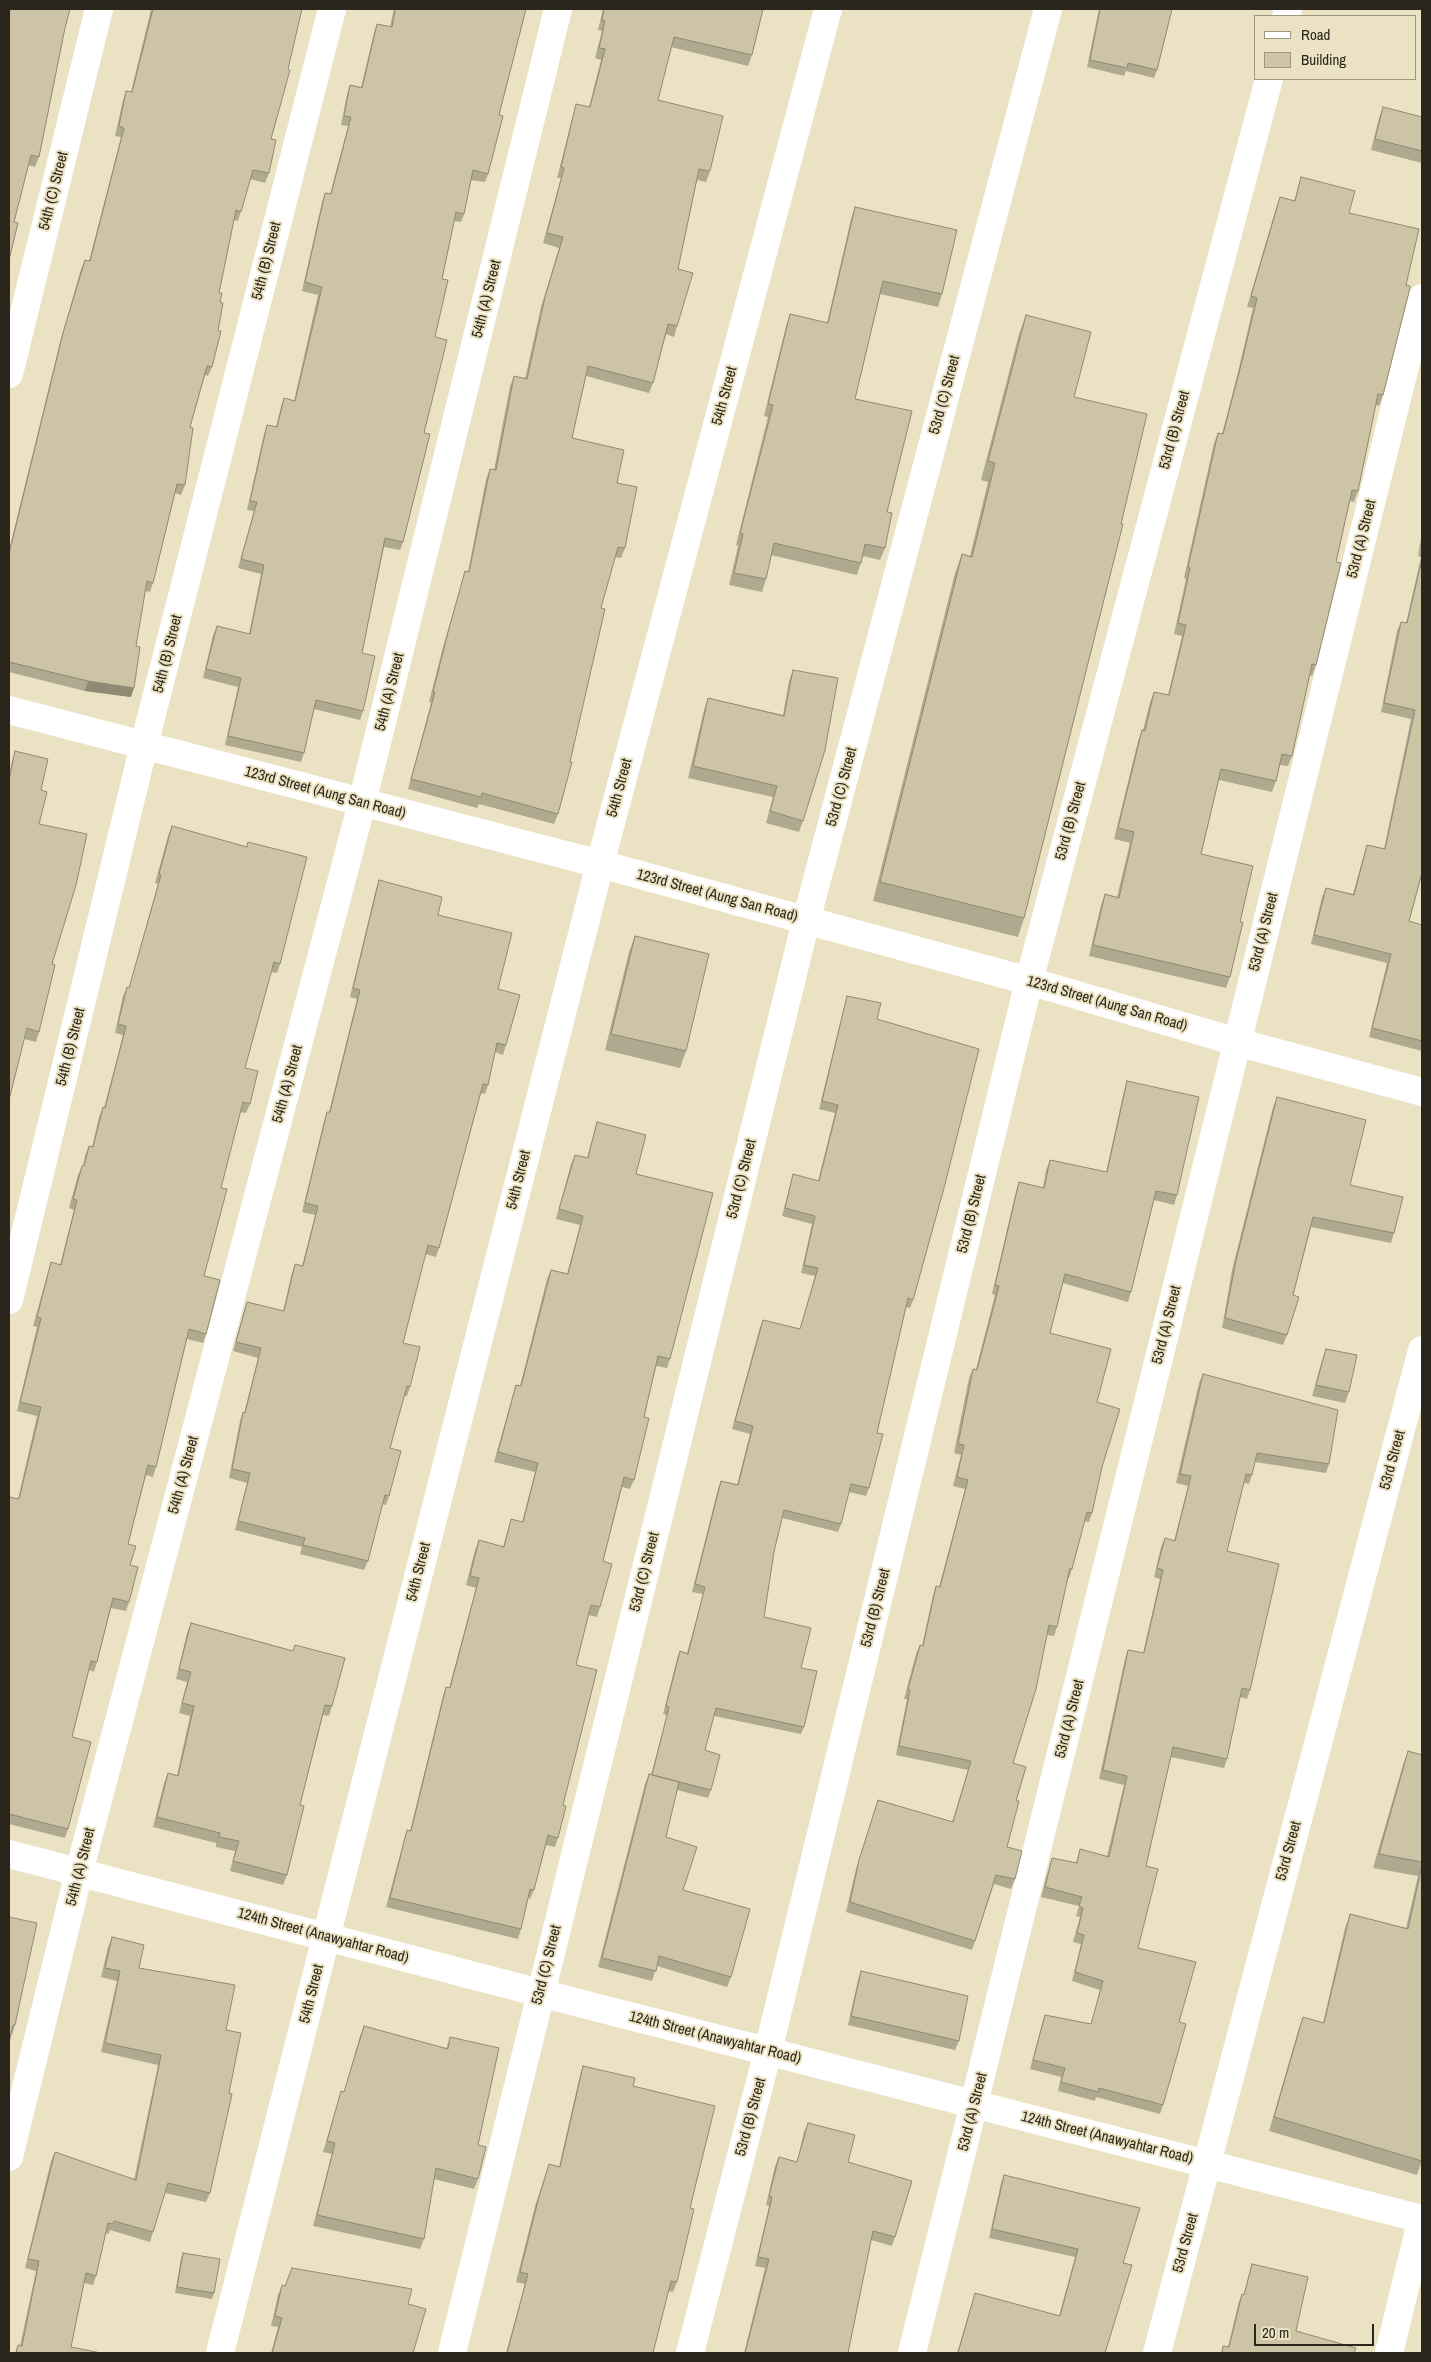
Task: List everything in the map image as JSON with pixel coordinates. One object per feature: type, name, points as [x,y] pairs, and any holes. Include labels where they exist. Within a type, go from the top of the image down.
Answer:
[{"type":"street","name":"54th (C) Street","points":[[9,374],[99,9]]},
{"type":"street","name":"54th (B) Street","points":[[9,1300],[144,745],[332,9]]},
{"type":"street","name":"54th (A) Street","points":[[9,2157],[79,1872],[362,803],[558,9]]},
{"type":"street","name":"54th Street","points":[[220,2353],[600,864],[828,9]]},
{"type":"street","name":"53rd (C) Street","points":[[452,2353],[806,921],[1048,9]]},
{"type":"street","name":"53rd (B) Street","points":[[690,2353],[768,2051],[1028,981],[1269,80]]},
{"type":"street","name":"53rd (A) Street","points":[[912,2353],[1422,298]]},
{"type":"street","name":"123rd Street (Aung San Road)","points":[[9,710],[600,864],[1028,981],[1237,1042],[1422,1092]]},
{"type":"street","name":"53rd Street","points":[[1157,2353],[1422,1350]]},
{"type":"street","name":"124th Street (Anawyahtar Road)","points":[[9,1854],[540,1993],[1422,2218]]},
{"type":"street","points":[[1389,2353],[1422,2218]]},
{"type":"building","points":[[9,9],[70,9],[39,157],[31,155],[14,222],[18,223],[9,260]]},
{"type":"building","points":[[153,9],[302,9],[288,69],[290,70],[271,139],[276,140],[269,173],[253,170],[241,212],[236,210],[219,293],[222,293],[220,302],[223,303],[218,331],[221,331],[212,367],[207,366],[190,427],[193,428],[185,485],[177,484],[153,583],[147,581],[136,646],[140,647],[134,688],[88,681],[9,662],[9,554],[63,333],[85,260],[90,261],[124,128],[119,126],[126,91],[132,92]]},
{"type":"building","points":[[395,9],[526,9],[499,115],[503,116],[488,174],[473,170],[464,214],[456,212],[442,279],[448,280],[435,337],[447,340],[424,433],[430,434],[403,542],[385,538],[362,653],[375,656],[363,711],[316,700],[304,753],[228,736],[241,678],[206,669],[217,626],[250,634],[264,565],[241,559],[257,502],[250,501],[267,425],[277,427],[284,398],[295,401],[322,287],[305,282],[325,193],[331,194],[351,117],[344,116],[350,85],[362,88],[377,24],[392,27]]},
{"type":"building","points":[[604,9],[763,9],[752,55],[674,37],[658,100],[723,116],[710,171],[699,169],[678,269],[693,273],[677,326],[668,324],[653,383],[588,366],[572,438],[624,450],[617,483],[637,487],[625,548],[618,547],[601,608],[605,609],[570,762],[572,762],[558,814],[482,793],[481,797],[411,779],[465,571],[469,572],[490,469],[496,470],[514,376],[527,379],[545,297],[563,237],[547,233],[564,168],[561,167],[576,104],[590,107],[605,49],[599,48],[605,21],[602,20]]},
{"type":"building","points":[[1100,9],[1172,9],[1157,70],[1128,63],[1127,68],[1090,60]]},
{"type":"building","points":[[1383,107],[1422,117],[1422,151],[1375,139]]},
{"type":"building","points":[[1301,177],[1355,191],[1349,213],[1419,229],[1406,285],[1410,286],[1410,288],[1383,395],[1378,394],[1358,491],[1352,490],[1336,562],[1341,563],[1316,665],[1312,664],[1292,756],[1282,754],[1276,781],[1221,769],[1201,854],[1253,866],[1240,922],[1243,922],[1230,977],[1093,945],[1105,894],[1119,898],[1134,832],[1118,828],[1142,730],[1145,731],[1154,692],[1169,695],[1186,625],[1178,623],[1190,568],[1188,567],[1218,433],[1223,434],[1257,298],[1251,296],[1280,197],[1295,201]]},
{"type":"building","points":[[855,207],[957,230],[942,294],[883,281],[855,399],[912,411],[887,512],[892,513],[885,548],[865,544],[861,563],[774,543],[766,579],[734,573],[743,534],[740,533],[773,405],[768,404],[790,314],[828,323]]},
{"type":"building","points":[[1026,315],[1091,332],[1074,397],[1147,414],[1121,524],[1123,524],[1024,918],[880,882],[962,554],[972,557],[995,463],[988,461]]},
{"type":"building","points":[[1422,559],[1422,873],[1409,921],[1422,925],[1422,1041],[1372,1028],[1391,954],[1314,935],[1326,888],[1354,895],[1367,845],[1385,849],[1415,710],[1384,703],[1401,622],[1407,623]]},
{"type":"building","points":[[793,670],[838,678],[825,750],[803,821],[770,811],[777,786],[693,766],[708,698],[784,716]]},
{"type":"building","points":[[15,751],[48,759],[41,790],[47,792],[39,824],[87,834],[76,885],[52,964],[55,965],[39,1032],[27,1028],[9,1100],[9,780]]},
{"type":"building","points":[[172,826],[247,847],[248,842],[307,857],[280,964],[274,962],[245,1068],[258,1071],[250,1104],[243,1102],[221,1188],[227,1189],[204,1276],[220,1280],[206,1334],[189,1329],[156,1467],[148,1465],[128,1544],[136,1546],[130,1565],[138,1567],[129,1602],[113,1598],[97,1662],[91,1661],[72,1737],[91,1742],[68,1829],[9,1814],[9,1497],[19,1499],[41,1407],[20,1402],[41,1318],[37,1317],[51,1262],[61,1265],[77,1200],[73,1199],[82,1166],[84,1166],[89,1146],[93,1147],[103,1107],[105,1108],[126,1026],[118,1024],[127,987],[129,988],[161,875],[159,874]]},
{"type":"building","points":[[379,880],[442,897],[438,915],[512,933],[498,989],[520,995],[506,1045],[497,1043],[488,1085],[483,1084],[439,1248],[428,1245],[403,1343],[420,1347],[410,1387],[407,1386],[390,1448],[401,1451],[389,1496],[385,1495],[368,1561],[303,1545],[305,1538],[238,1521],[250,1473],[232,1469],[243,1412],[245,1413],[261,1348],[236,1342],[247,1302],[284,1311],[295,1264],[303,1266],[318,1206],[305,1203],[360,990],[353,988]]},
{"type":"building","points":[[635,936],[709,954],[686,1051],[611,1034]]},
{"type":"building","points":[[847,996],[881,1003],[877,1019],[979,1049],[913,1300],[908,1298],[877,1433],[883,1434],[869,1488],[851,1484],[841,1524],[784,1510],[774,1552],[764,1617],[811,1628],[801,1668],[817,1671],[804,1727],[716,1708],[705,1750],[720,1755],[711,1790],[652,1775],[669,1707],[666,1706],[680,1651],[688,1654],[705,1587],[695,1584],[721,1481],[738,1485],[753,1426],[735,1421],[763,1320],[800,1329],[818,1268],[804,1265],[815,1216],[785,1208],[793,1174],[819,1181],[838,1105],[822,1101]]},
{"type":"building","points":[[1127,1081],[1199,1097],[1177,1195],[1156,1191],[1131,1292],[1065,1274],[1050,1333],[1111,1349],[1097,1402],[1120,1409],[1102,1467],[1092,1513],[1087,1512],[1072,1569],[1070,1568],[1057,1627],[1049,1625],[1036,1689],[1013,1763],[1026,1767],[1016,1801],[1019,1801],[1007,1847],[1022,1851],[1015,1879],[996,1875],[975,1941],[850,1902],[859,1860],[878,1800],[953,1822],[971,1761],[899,1746],[910,1690],[908,1689],[920,1645],[923,1646],[936,1586],[940,1587],[968,1480],[957,1477],[964,1445],[958,1444],[973,1369],[977,1370],[999,1286],[995,1285],[1019,1182],[1044,1188],[1050,1160],[1107,1172]]},
{"type":"building","points":[[1277,1097],[1366,1120],[1350,1185],[1403,1197],[1394,1233],[1313,1217],[1293,1295],[1299,1297],[1287,1335],[1225,1318],[1236,1260]]},
{"type":"building","points":[[597,1122],[646,1135],[636,1174],[713,1193],[670,1359],[658,1356],[644,1417],[649,1418],[634,1480],[624,1477],[603,1561],[612,1564],[600,1607],[591,1605],[576,1665],[597,1670],[563,1805],[566,1806],[558,1838],[548,1835],[534,1890],[530,1889],[521,1929],[390,1898],[407,1830],[411,1831],[446,1687],[450,1688],[479,1578],[470,1576],[479,1540],[504,1547],[511,1519],[523,1522],[538,1463],[498,1452],[516,1385],[521,1386],[551,1270],[568,1274],[583,1216],[559,1209],[575,1155],[588,1158]]},
{"type":"building","points":[[1326,1349],[1357,1355],[1349,1392],[1316,1385]]},
{"type":"building","points":[[1203,1374],[1338,1410],[1329,1464],[1257,1453],[1252,1475],[1246,1474],[1227,1551],[1279,1564],[1250,1690],[1242,1688],[1227,1759],[1173,1747],[1146,1866],[1158,1869],[1138,1948],[1196,1962],[1179,2022],[1186,2024],[1163,2105],[1099,2088],[1098,2092],[1061,2082],[1065,2068],[1033,2060],[1045,2015],[1091,2024],[1103,1981],[1075,1972],[1084,1935],[1077,1933],[1083,1908],[1079,1906],[1082,1897],[1045,1887],[1052,1858],[1077,1863],[1080,1849],[1109,1857],[1127,1776],[1103,1770],[1128,1650],[1144,1653],[1163,1570],[1157,1568],[1165,1538],[1175,1541],[1191,1476],[1180,1474]]},
{"type":"building","points":[[191,1623],[293,1651],[295,1645],[345,1658],[332,1706],[325,1705],[300,1805],[304,1806],[287,1875],[233,1861],[239,1841],[219,1837],[220,1833],[157,1817],[168,1773],[178,1776],[194,1706],[182,1703],[191,1672],[179,1669]]},
{"type":"building","points":[[1408,1751],[1422,1755],[1422,1862],[1379,1854]]},
{"type":"building","points":[[649,1774],[679,1782],[666,1837],[697,1847],[683,1890],[750,1909],[731,1977],[659,1956],[656,1971],[602,1958]]},
{"type":"building","points":[[1422,1865],[1422,2161],[1274,2117],[1303,2017],[1324,2023],[1350,1914],[1408,1929]]},
{"type":"building","points":[[9,1917],[37,1923],[15,2025],[13,2025],[9,2043]]},
{"type":"building","points":[[112,1937],[144,1945],[139,1968],[235,1985],[226,2030],[241,2033],[229,2093],[232,2094],[210,2193],[168,2183],[153,2232],[114,2221],[113,2224],[108,2223],[96,2276],[86,2273],[71,2347],[101,2353],[16,2353],[18,2345],[22,2346],[39,2261],[28,2259],[55,2152],[136,2180],[161,2055],[105,2043],[120,1971],[105,1968]]},
{"type":"building","points":[[861,1971],[968,1996],[959,2041],[851,2016]]},
{"type":"building","points":[[364,2026],[448,2049],[450,2037],[499,2048],[478,2145],[486,2147],[478,2179],[436,2168],[424,2239],[317,2215],[335,2143],[327,2141],[341,2091],[344,2092]]},
{"type":"building","points":[[583,2066],[635,2078],[633,2086],[715,2106],[690,2208],[694,2209],[677,2282],[671,2281],[653,2353],[507,2353],[528,2274],[520,2272],[539,2197],[549,2164],[560,2167]]},
{"type":"building","points":[[808,2123],[855,2135],[848,2162],[912,2181],[895,2237],[873,2231],[848,2353],[745,2353],[769,2259],[758,2257],[772,2197],[769,2196],[779,2157],[797,2162]]},
{"type":"building","points":[[1004,2175],[1140,2208],[1123,2263],[1132,2265],[1105,2353],[958,2353],[975,2293],[1060,2316],[1078,2249],[992,2229]]},
{"type":"building","points":[[183,2253],[220,2259],[214,2293],[177,2287]]},
{"type":"building","points":[[1252,2264],[1308,2277],[1296,2331],[1356,2348],[1354,2353],[1222,2353],[1223,2346],[1229,2347],[1242,2294],[1244,2295]]},
{"type":"building","points":[[292,2268],[412,2289],[408,2304],[426,2309],[413,2353],[272,2353],[282,2318],[275,2316],[282,2285],[285,2286]]}]
